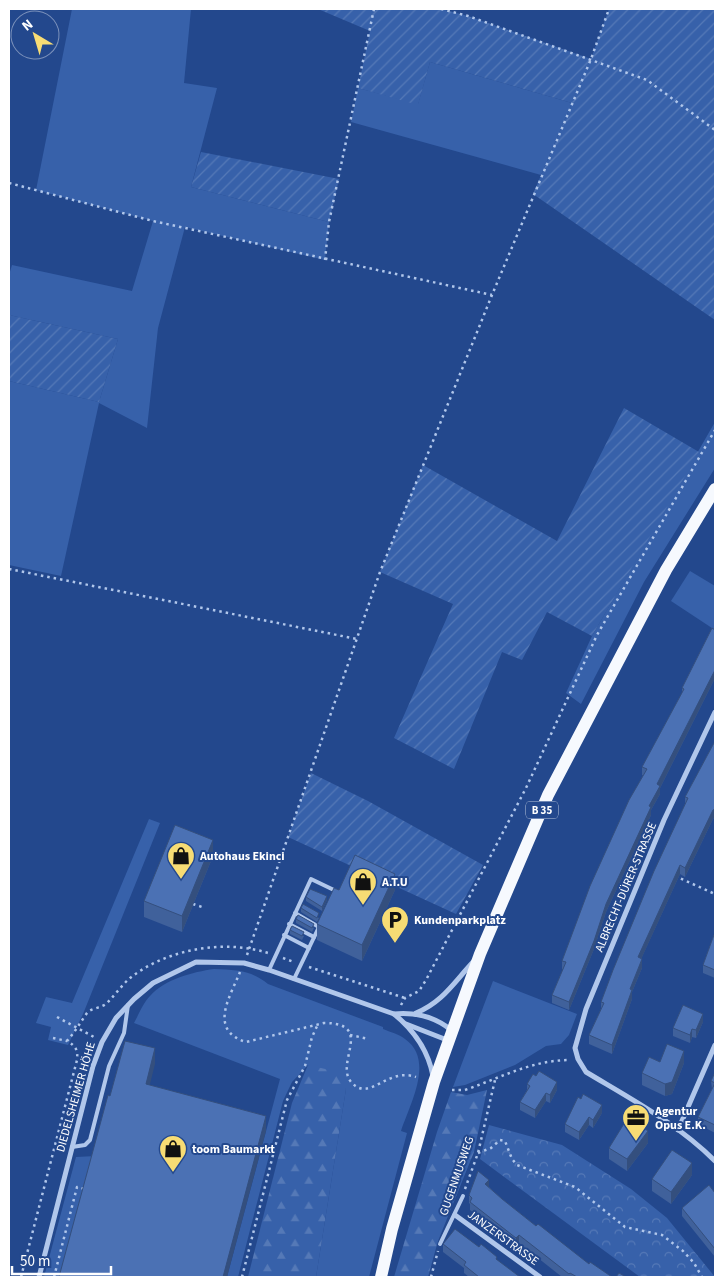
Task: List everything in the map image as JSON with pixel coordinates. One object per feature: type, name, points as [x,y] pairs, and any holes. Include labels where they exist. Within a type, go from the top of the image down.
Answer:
[{"type":"main road","name":"B 35","points":[[381,1277],[392,1229],[434,1079],[480,954],[548,796],[666,570],[715,489]]},
{"type":"street","name":"ALBRECHT-DÜRER-STRASSE","points":[[578,1059],[575,1048],[578,1035],[614,938],[664,820],[715,712]]},
{"type":"street","points":[[416,1013],[430,1007],[443,998],[480,954]]},
{"type":"street","name":"DIEDELSHEIMER HÖHE","points":[[39,1277],[72,1147],[102,1042],[116,1018],[154,983],[196,962],[244,963],[394,1014]]},
{"type":"street","points":[[394,1014],[416,1013],[433,1018],[449,1035]]},
{"type":"street","points":[[394,1014],[406,1024],[427,1052],[434,1079]]},
{"type":"street","points":[[406,1024],[449,1035]]},
{"type":"street","points":[[678,1130],[715,1044]]},
{"type":"street","points":[[578,1059],[586,1072],[678,1130],[715,1161]]},
{"type":"street","name":"JANZERSTRASSE","points":[[455,1216],[540,1277]]},
{"type":"lane","points":[[269,970],[311,879],[336,890],[332,899]]},
{"type":"lane","points":[[300,902],[308,907]]},
{"type":"lane","points":[[295,913],[319,927]]},
{"type":"lane","points":[[294,979],[321,922]]},
{"type":"lane","points":[[290,924],[314,937]]},
{"type":"lane","points":[[284,935],[309,948]]},
{"type":"lane","points":[[72,1147],[85,1145],[90,1140],[109,1066],[124,1033],[128,1005]]},
{"type":"lane","name":"GUGENMUSWEG","points":[[440,1244],[463,1196]]},
{"type":"path","points":[[325,260],[329,222],[374,9]]},
{"type":"path","points":[[441,9],[456,11],[647,80],[715,130]]},
{"type":"path","points":[[609,9],[591,59],[492,294],[380,572],[250,947],[405,998],[419,991],[526,788],[597,635],[715,430]]},
{"type":"path","points":[[9,182],[153,221],[185,226],[325,260],[492,294]]},
{"type":"path","points":[[9,569],[357,639]]},
{"type":"path","points":[[672,875],[715,894]]},
{"type":"path","points":[[193,904],[202,907]]},
{"type":"path","points":[[244,963],[224,1017],[226,1029],[235,1038],[246,1042],[318,1024],[335,1023],[344,1027],[350,1035],[351,1044],[346,1072],[349,1081],[357,1088],[367,1090],[395,1075],[406,1074],[416,1077]]},
{"type":"path","points":[[56,1018],[79,1028],[102,1042]]},
{"type":"path","points":[[242,1277],[288,1100],[305,1066],[312,1037],[318,1024]]},
{"type":"path","points":[[67,1041],[79,1028]]},
{"type":"path","points":[[350,1035],[369,1039]]},
{"type":"path","points":[[22,1277],[77,1060],[78,1051],[75,1046],[67,1041],[53,1038]]},
{"type":"path","points":[[452,1090],[464,1090],[496,1080],[537,1063],[578,1059]]},
{"type":"path","name":"GUGENMUSWEG","points":[[463,1196],[478,1153],[496,1080]]},
{"type":"path","points":[[478,1153],[491,1148],[500,1140],[506,1141],[508,1152],[517,1165],[574,1187],[625,1227],[662,1235],[683,1251],[694,1263],[702,1277]]},
{"type":"path","points":[[54,1277],[78,1187],[87,1190]]},
{"type":"path","points":[[66,1232],[75,1234]]},
{"type":"path","points":[[431,1277],[440,1244]]},
{"type":"green space","points":[[72,9],[191,9],[184,83],[217,88],[191,187],[329,222],[325,260],[185,227],[158,328],[147,428],[99,403],[61,576],[9,565],[9,381],[99,402],[118,339],[9,315],[9,275],[12,265],[132,291],[153,221],[36,190]]},
{"type":"green space","points":[[318,9],[441,9],[468,16],[591,59],[609,9],[715,9],[715,320],[533,194],[572,103],[430,62],[418,105],[358,88],[370,31]]},
{"type":"green space","points":[[430,62],[572,103],[541,175],[351,122],[358,88],[418,104]]},
{"type":"green space","points":[[201,152],[339,179],[329,222],[191,187]]},
{"type":"green space","points":[[9,315],[118,339],[99,402],[9,381]]},
{"type":"green space","points":[[624,408],[699,452],[592,636],[547,612],[522,660],[502,652],[454,769],[394,738],[453,604],[380,572],[423,465],[557,541]]},
{"type":"green space","points":[[715,422],[715,468],[644,582],[581,704],[566,693],[592,636]]},
{"type":"green space","points":[[690,571],[715,586],[715,630],[671,601]]},
{"type":"green space","points":[[311,773],[368,801],[483,865],[456,914],[288,837]]},
{"type":"green space","points":[[149,819],[160,823],[83,1014],[68,1045],[48,1040],[51,1027],[36,1023],[46,997],[72,1003]]},
{"type":"green space","points":[[214,969],[236,970],[249,973],[268,984],[383,1027],[383,1029],[403,1037],[414,1048],[418,1058],[418,1083],[401,1131],[407,1133],[369,1277],[316,1277],[346,1089],[308,1065],[292,1082],[283,1101],[238,1277],[227,1277],[280,1079],[134,1023],[143,1005],[163,985],[188,974]]},
{"type":"green space","points":[[493,981],[577,1014],[569,1035],[561,1044],[546,1046],[515,1065],[465,1085],[453,1087]]},
{"type":"green space","points":[[308,1065],[338,1072],[346,1089],[316,1277],[248,1277],[292,1103]]},
{"type":"green space","points":[[487,1090],[474,1152],[438,1241],[428,1277],[394,1277],[437,1132],[451,1092],[467,1095]]},
{"type":"green space","points":[[489,1125],[562,1145],[631,1189],[667,1218],[715,1277],[640,1277],[480,1159]]},
{"type":"green space","points":[[96,1156],[63,1277],[44,1277],[76,1157]]},
{"type":"building","points":[[712,628],[715,630],[715,670],[657,784],[660,786],[649,806],[651,807],[606,904],[594,941],[569,1002],[552,995],[566,962],[562,961],[590,886],[629,800],[647,769],[642,767],[684,689],[682,688]]},
{"type":"building","points":[[715,741],[715,809],[685,868],[680,865],[638,957],[642,959],[612,1045],[589,1035],[604,1003],[601,1002],[613,970],[654,871],[688,798],[685,797]]},
{"type":"building","name":"Autohaus Ekinci","points":[[175,825],[213,840],[182,916],[144,901]]},
{"type":"building","name":"A.T.U","points":[[355,855],[395,874],[362,945],[317,924],[334,888],[339,890]]},
{"type":"building","points":[[310,889],[327,896],[322,907],[306,897]]},
{"type":"building","points":[[303,904],[319,913],[317,918],[301,908]]},
{"type":"building","points":[[298,915],[314,924],[312,928],[296,919]]},
{"type":"building","points":[[292,926],[304,932],[302,936],[290,930]]},
{"type":"building","points":[[715,932],[715,970],[703,965]]},
{"type":"building","points":[[683,1005],[703,1014],[696,1030],[692,1029],[690,1035],[673,1028]]},
{"type":"building","name":"toom Baumarkt","points":[[125,1041],[155,1048],[146,1084],[266,1116],[223,1277],[59,1277],[108,1095],[110,1096]]},
{"type":"building","points":[[667,1044],[684,1051],[672,1082],[665,1084],[642,1073],[649,1057],[660,1062]]},
{"type":"building","points":[[539,1071],[557,1082],[550,1095],[546,1093],[535,1110],[520,1102],[530,1086],[527,1084],[533,1074],[536,1076]]},
{"type":"building","points":[[715,1072],[715,1083],[711,1081]]},
{"type":"building","points":[[715,1083],[715,1125],[698,1117]]},
{"type":"building","points":[[583,1094],[602,1105],[593,1120],[589,1117],[579,1132],[565,1124],[578,1097],[581,1099]]},
{"type":"building","points":[[631,1119],[648,1131],[627,1159],[609,1148],[625,1122],[627,1123]]},
{"type":"building","points":[[672,1150],[692,1163],[671,1192],[652,1179]]},
{"type":"building","points":[[478,1171],[489,1180],[485,1184],[536,1226],[538,1224],[589,1264],[590,1262],[612,1277],[577,1277],[569,1274],[519,1235],[516,1238],[470,1202],[472,1198],[469,1195]]},
{"type":"building","points":[[709,1185],[715,1193],[715,1249],[682,1208]]},
{"type":"building","points":[[455,1229],[479,1247],[481,1244],[497,1257],[496,1259],[520,1277],[479,1277],[464,1265],[466,1262],[443,1244]]},
{"type":"building","points":[[619,1273],[626,1277],[616,1277]]},
{"type":"place","name":"Autohaus Ekinci","points":[[181,880]]},
{"type":"place","name":"A.T.U","points":[[363,906]]},
{"type":"place","name":"Kundenparkplatz","points":[[395,944]]},
{"type":"place","name":"Agentur Opus E.K.","points":[[636,1142]]},
{"type":"place","name":"toom Baumarkt","points":[[173,1173]]}]
